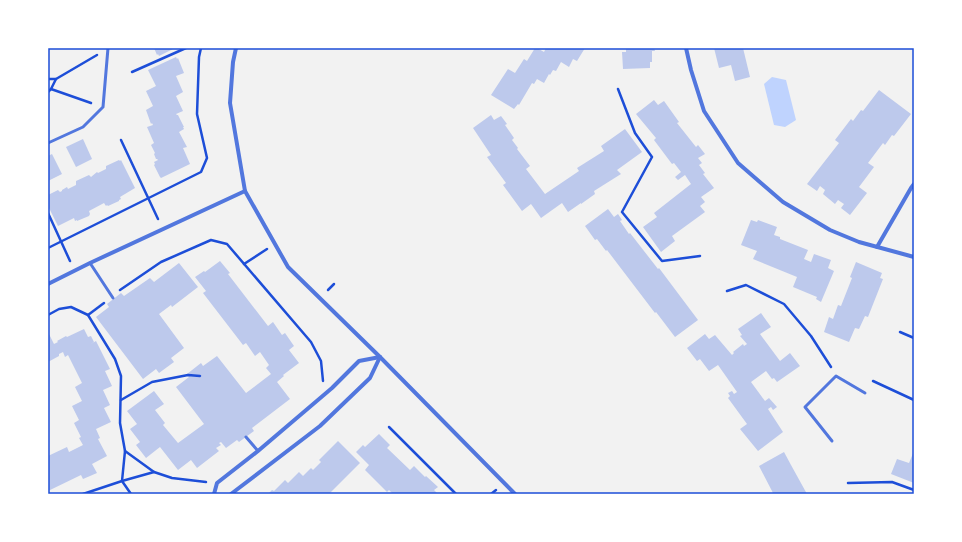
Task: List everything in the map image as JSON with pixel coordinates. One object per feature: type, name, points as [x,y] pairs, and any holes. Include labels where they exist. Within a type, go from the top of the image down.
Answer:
[{"type":"street","points":[[236,48],[233,62],[230,104],[245,191],[288,267],[380,357],[514,494]]},
{"type":"street","points":[[686,48],[691,70],[704,111],[738,163],[783,202],[830,230],[859,242],[914,257]]},
{"type":"street","points":[[877,247],[914,184]]},
{"type":"street","points":[[48,284],[245,191]]},
{"type":"street","points":[[214,494],[217,483],[258,451],[332,388],[359,361],[380,357]]},
{"type":"street","points":[[231,494],[320,426],[370,378],[380,357]]},
{"type":"lane","points":[[48,143],[83,127],[103,107],[108,48]]},
{"type":"lane","points":[[90,263],[112,297]]},
{"type":"lane","points":[[832,441],[804,407],[836,376],[865,393]]},
{"type":"lane","points":[[246,437],[258,451]]},
{"type":"path","points":[[48,79],[56,79],[108,48]]},
{"type":"path","points":[[132,72],[186,48]]},
{"type":"path","points":[[48,248],[201,172],[207,158],[197,114],[199,57],[201,48]]},
{"type":"path","points":[[48,92],[56,79]]},
{"type":"path","points":[[51,89],[103,107]]},
{"type":"path","points":[[618,89],[635,133],[652,156],[622,212],[662,261],[700,256]]},
{"type":"path","points":[[120,140],[163,229]]},
{"type":"path","points":[[48,213],[62,241],[74,271]]},
{"type":"path","points":[[88,315],[162,262],[211,240],[227,244],[311,342],[321,361],[324,382],[332,388]]},
{"type":"path","points":[[244,264],[275,244]]},
{"type":"path","points":[[727,291],[746,285],[784,304],[811,336],[836,376]]},
{"type":"path","points":[[48,315],[59,309],[71,307],[88,315],[116,359],[121,376],[120,423],[124,451],[122,481],[131,494]]},
{"type":"path","points":[[900,332],[914,338]]},
{"type":"path","points":[[121,400],[152,382],[188,375],[200,376]]},
{"type":"path","points":[[873,381],[914,400]]},
{"type":"path","points":[[389,427],[456,494]]},
{"type":"path","points":[[124,451],[154,472],[172,478],[217,483]]},
{"type":"path","points":[[83,494],[154,472]]},
{"type":"path","points":[[848,483],[892,482],[914,490]]},
{"type":"water","points":[[772,77],[786,80],[796,120],[785,127],[774,125],[764,84]]},
{"type":"building","points":[[154,48],[175,48],[159,56]]},
{"type":"building","points":[[535,48],[544,52],[546,48],[585,48],[577,61],[573,59],[569,67],[561,62],[556,71],[553,70],[550,75],[549,74],[544,83],[537,79],[534,84],[532,83],[519,105],[518,104],[514,109],[491,95],[508,69],[515,73],[524,59],[527,61]]},
{"type":"building","points":[[626,48],[654,48],[655,51],[652,51],[652,62],[650,62],[650,68],[623,69],[622,52],[626,52]]},
{"type":"building","points":[[714,48],[743,48],[750,77],[735,81],[731,65],[719,68]]},
{"type":"building","points":[[176,57],[177,59],[178,58],[184,73],[176,76],[183,92],[176,96],[183,111],[176,114],[184,127],[184,129],[179,132],[187,147],[183,148],[190,164],[161,178],[154,165],[154,162],[158,160],[156,159],[151,145],[154,143],[147,127],[153,125],[152,123],[151,124],[146,110],[153,106],[146,91],[156,86],[148,70]]},
{"type":"building","points":[[879,90],[911,114],[894,136],[892,135],[885,145],[883,143],[868,163],[874,167],[859,187],[867,193],[850,215],[841,208],[844,204],[838,200],[835,204],[823,194],[825,190],[820,186],[817,191],[807,184],[839,143],[835,140],[851,119],[853,121],[861,110],[863,111]]},
{"type":"building","points":[[654,100],[658,105],[664,101],[679,122],[677,123],[696,147],[698,145],[705,154],[698,158],[702,163],[699,165],[705,173],[703,174],[714,188],[701,197],[705,202],[700,206],[705,212],[672,236],[675,241],[661,252],[643,227],[657,217],[654,213],[691,184],[685,175],[678,180],[675,177],[681,172],[674,163],[672,164],[654,140],[656,138],[636,114]]},
{"type":"building","points":[[491,115],[494,120],[501,116],[507,124],[505,125],[514,138],[512,140],[530,166],[526,169],[545,194],[579,171],[577,168],[604,151],[601,146],[625,129],[642,152],[617,170],[621,174],[594,191],[595,194],[581,204],[568,212],[562,203],[541,218],[531,204],[522,211],[503,185],[506,183],[487,157],[491,155],[473,128]]},
{"type":"building","points":[[83,139],[92,159],[76,167],[66,147]]},
{"type":"building","points":[[52,154],[62,174],[48,181],[48,156]]},
{"type":"building","points":[[121,160],[135,188],[120,197],[121,199],[119,201],[108,206],[104,203],[89,211],[89,216],[77,221],[75,221],[74,218],[58,226],[48,206],[48,195],[58,190],[60,192],[67,187],[68,189],[76,185],[76,181],[89,175],[91,177],[97,172],[98,173],[106,169],[106,166]]},
{"type":"building","points":[[608,209],[614,217],[618,214],[622,220],[620,221],[629,234],[630,233],[658,269],[659,268],[698,320],[675,337],[607,250],[606,251],[597,239],[595,240],[585,226]]},
{"type":"building","points":[[751,220],[757,222],[758,220],[777,227],[774,235],[780,237],[780,239],[808,250],[804,259],[811,262],[814,254],[831,260],[828,268],[834,271],[821,302],[816,299],[817,297],[793,287],[797,277],[753,259],[757,251],[741,245]]},
{"type":"building","points":[[220,261],[230,273],[228,274],[268,326],[273,322],[282,335],[285,333],[294,346],[289,350],[299,363],[283,375],[284,376],[277,382],[290,399],[252,428],[254,431],[239,442],[237,440],[226,448],[221,442],[219,443],[221,445],[216,448],[219,451],[197,468],[191,460],[178,470],[160,447],[146,458],[136,445],[140,442],[130,429],[137,424],[127,411],[154,391],[164,404],[155,410],[165,423],[163,425],[178,443],[204,424],[176,387],[189,377],[187,374],[201,363],[203,366],[217,356],[246,393],[271,374],[266,368],[269,365],[260,352],[255,356],[246,343],[243,345],[203,293],[206,291],[195,277]]},
{"type":"building","points":[[856,262],[882,273],[880,278],[883,279],[868,317],[865,316],[859,329],[855,328],[849,342],[824,332],[829,317],[833,319],[838,305],[841,306],[852,278],[850,277]]},
{"type":"building","points":[[179,263],[198,287],[172,307],[171,305],[159,314],[184,348],[171,358],[174,362],[159,373],[156,369],[143,379],[96,317],[109,307],[107,304],[121,293],[124,296],[150,278],[154,282]]},
{"type":"building","points":[[761,313],[771,327],[760,334],[780,361],[790,353],[800,366],[777,382],[774,378],[772,379],[766,371],[751,382],[765,401],[769,398],[777,407],[773,410],[771,407],[768,409],[783,432],[758,451],[740,429],[747,424],[728,398],[730,396],[728,393],[732,391],[734,394],[737,392],[718,365],[709,371],[700,359],[697,361],[687,348],[705,334],[709,339],[715,335],[732,355],[734,353],[733,352],[743,344],[744,346],[747,344],[740,336],[742,335],[738,329]]},
{"type":"building","points":[[84,329],[88,337],[91,336],[94,342],[91,344],[96,341],[110,369],[105,371],[112,386],[103,390],[110,405],[104,408],[111,422],[96,429],[100,438],[98,439],[107,456],[92,464],[97,473],[83,479],[81,475],[48,491],[48,456],[67,447],[69,452],[83,445],[74,423],[79,420],[72,406],[82,401],[75,387],[82,383],[68,355],[65,357],[63,352],[48,362],[48,332],[54,344],[66,336],[67,337]]},
{"type":"building","points":[[379,434],[390,445],[387,448],[410,470],[414,466],[438,487],[434,490],[438,494],[393,494],[389,490],[387,492],[365,470],[369,465],[356,452],[363,445],[365,447]]},
{"type":"building","points":[[338,441],[360,463],[329,494],[268,494],[272,490],[274,491],[285,480],[288,483],[299,472],[303,476],[311,468],[313,470],[321,462],[319,460]]},
{"type":"building","points":[[914,451],[914,483],[891,474],[897,459],[909,463]]},
{"type":"building","points":[[784,452],[807,494],[771,494],[773,493],[759,466]]}]
